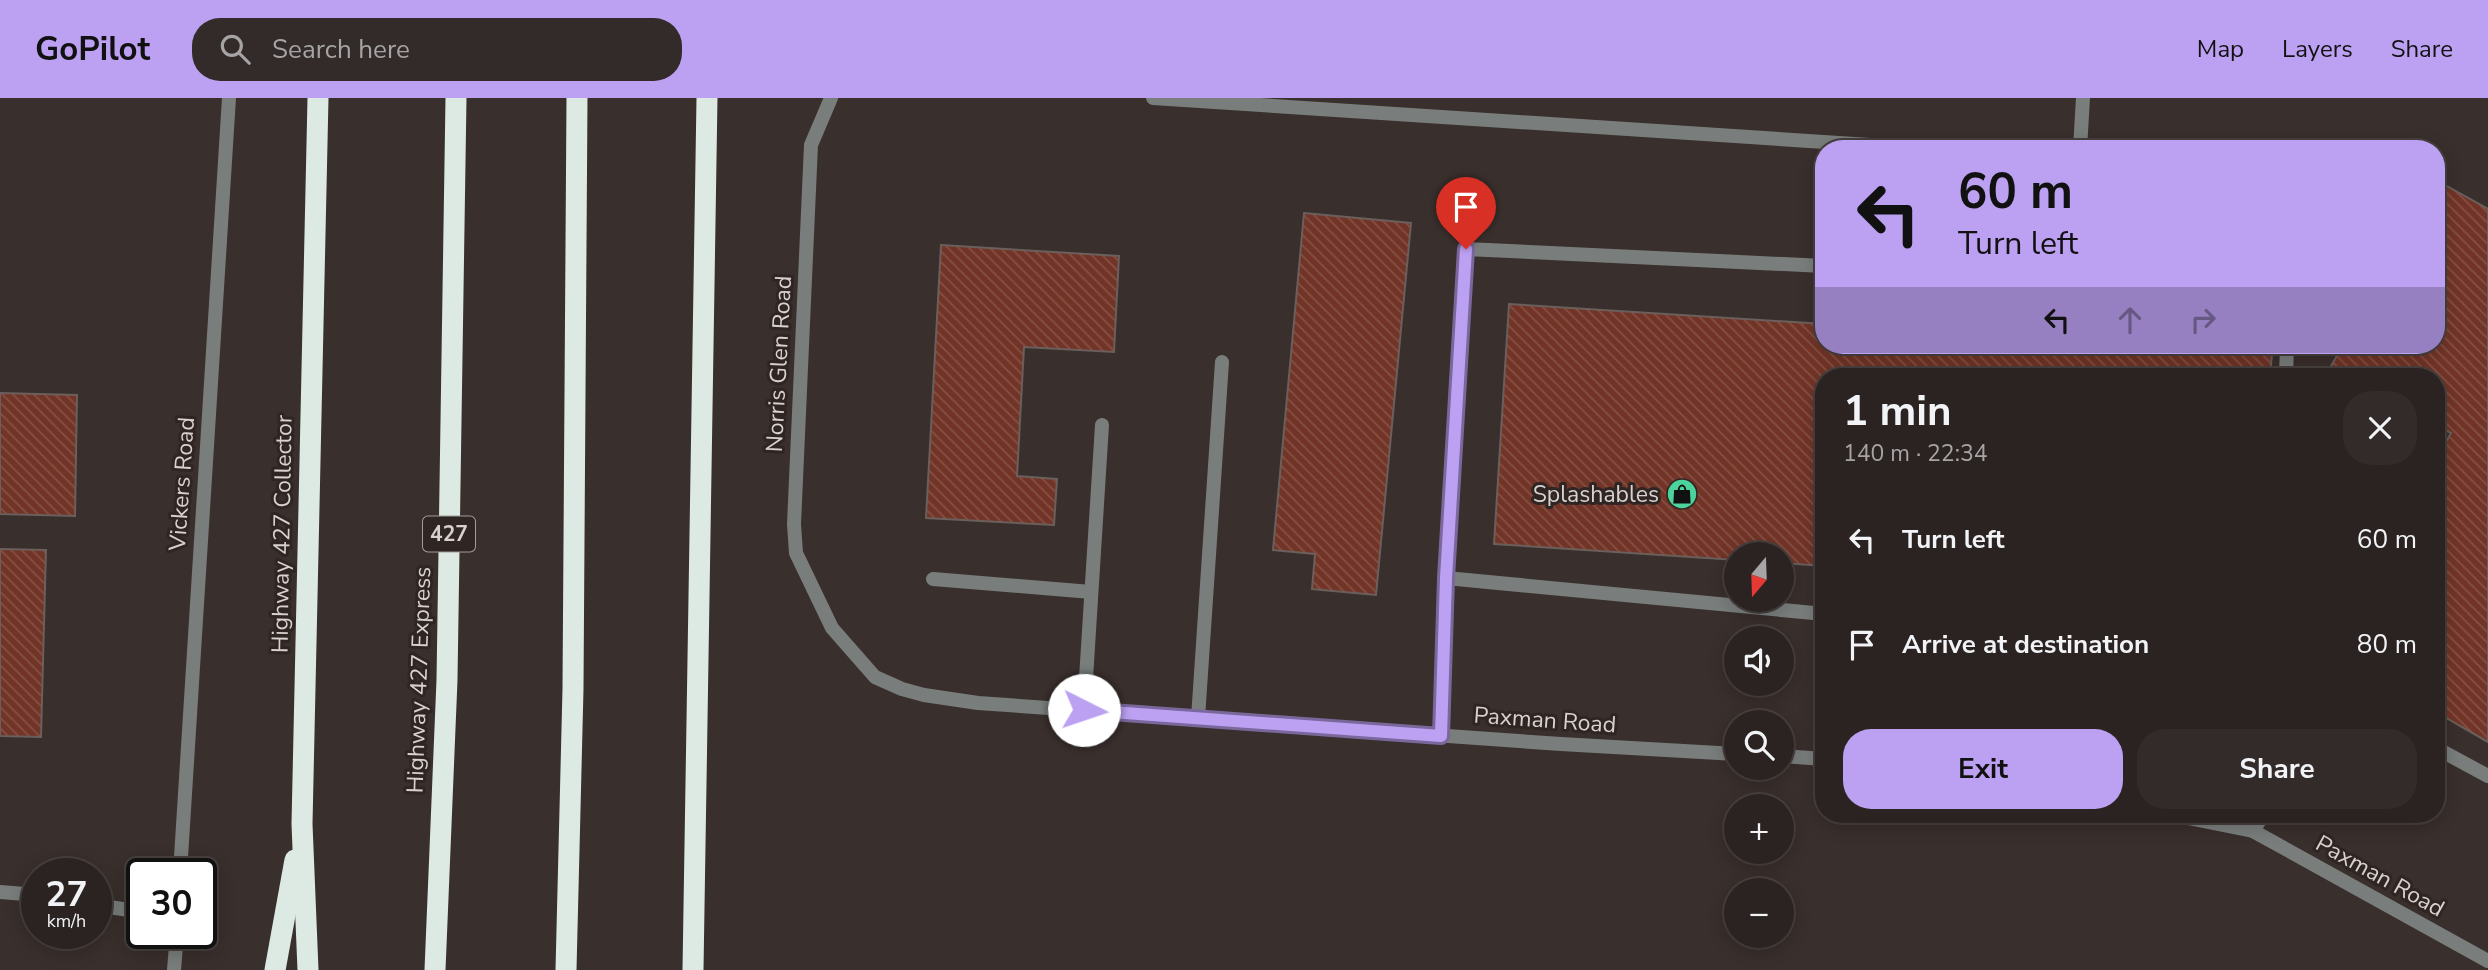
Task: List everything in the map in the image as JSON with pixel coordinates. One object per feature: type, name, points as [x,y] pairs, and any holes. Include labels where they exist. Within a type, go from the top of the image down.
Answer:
[{"type":"highway","name":"Highway 427 Collector","points":[[308,970],[302,824],[318,98]]},
{"type":"highway","name":"Highway 427 Express","points":[[435,970],[447,680],[456,98]]},
{"type":"highway","points":[[566,970],[573,675],[577,98]]},
{"type":"highway","points":[[693,970],[707,98]]},
{"type":"highway","points":[[275,970],[302,824]]},
{"type":"street","name":"Vickers Road","points":[[181,858],[229,98]]},
{"type":"street","name":"Norris Glen Road","points":[[831,98],[811,145],[794,524],[796,553],[831,628]]},
{"type":"street","points":[[1153,98],[1815,141]]},
{"type":"street","points":[[2081,140],[2083,98]]},
{"type":"street","points":[[1441,736],[1446,578],[1466,249],[1815,266]]},
{"type":"street","points":[[1198,718],[1222,362]]},
{"type":"street","points":[[1084,710],[1101,425]]},
{"type":"street","points":[[1446,578],[1815,613]]},
{"type":"street","points":[[933,579],[1091,592]]},
{"type":"street","name":"Paxman Road","points":[[831,628],[875,677],[924,695],[968,702],[1724,753]]},
{"type":"street","points":[[2445,753],[2488,776]]},
{"type":"street","points":[[1794,757],[1815,758]]},
{"type":"street","name":"Paxman Road","points":[[2217,823],[2253,831],[2488,961]]},
{"type":"street","points":[[2253,831],[2258,823]]},
{"type":"street","points":[[0,892],[21,894]]},
{"type":"street","points":[[174,970],[176,949]]},
{"type":"building","points":[[2445,185],[2488,209],[2488,742],[2445,717],[2445,444],[2451,433],[2445,430],[2445,368],[2331,366],[2338,354],[2445,354]]},
{"type":"building","points":[[1304,213],[1411,223],[1376,595],[1312,589],[1315,554],[1273,550]]},
{"type":"building","points":[[941,245],[1119,256],[1114,352],[1024,347],[1017,476],[1057,479],[1054,525],[926,518]]},
{"type":"building","points":[[1509,304],[1815,323],[1815,354],[2272,354],[2271,368],[1815,368],[1815,565],[1794,564],[1794,542],[1724,542],[1724,559],[1494,544]]},
{"type":"building","points":[[0,393],[77,395],[75,516],[0,514]]},
{"type":"building","points":[[0,549],[46,550],[41,737],[0,736]]},
{"type":"place","name":"Splashables","points":[[1682,494]]},
{"type":"route","points":[[1084,710],[1441,736],[1446,578],[1466,249]]}]
